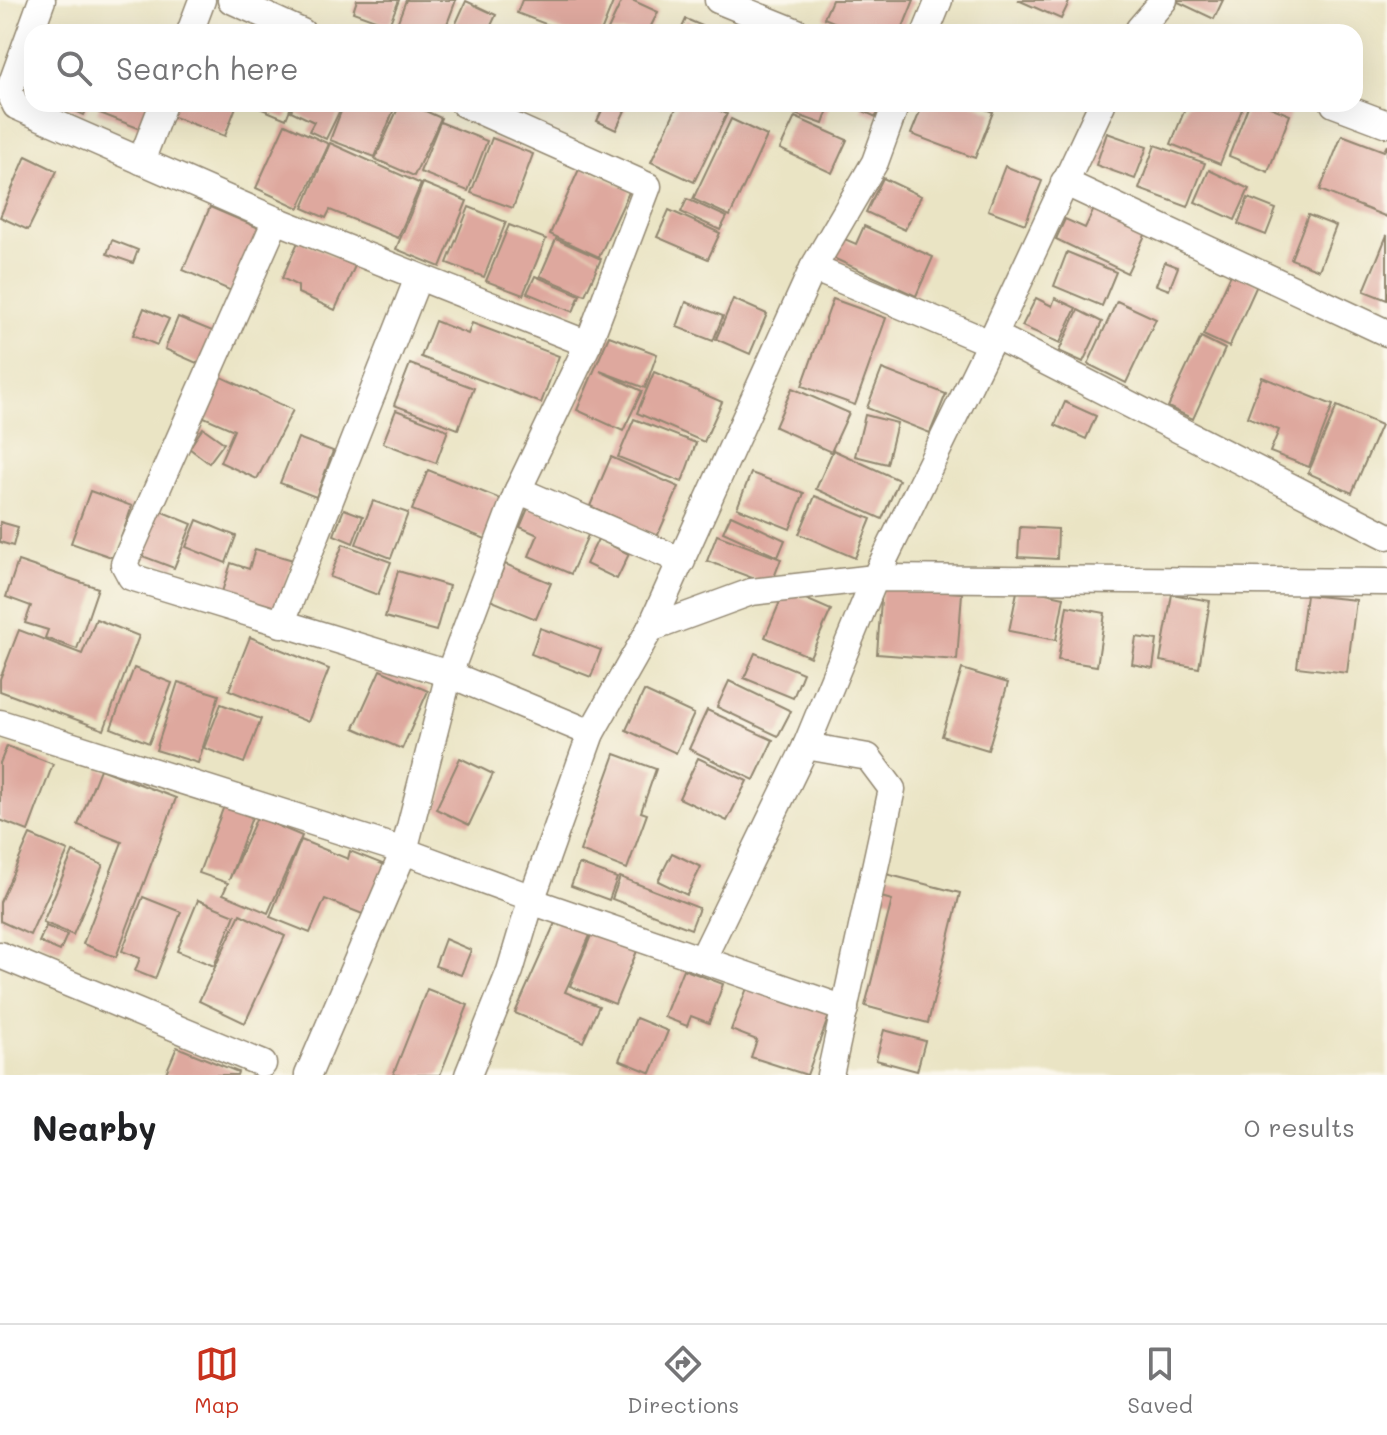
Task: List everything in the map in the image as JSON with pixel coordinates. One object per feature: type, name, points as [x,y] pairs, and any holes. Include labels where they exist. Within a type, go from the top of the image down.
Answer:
[{"type":"street","points":[[33,24],[42,0]]},
{"type":"street","points":[[193,24],[202,0]]},
{"type":"street","points":[[231,0],[284,24]]},
{"type":"street","points":[[718,0],[777,24]]},
{"type":"street","points":[[929,24],[939,0]]},
{"type":"street","points":[[1146,24],[1164,0]]},
{"type":"street","points":[[24,50],[9,91],[16,106],[24,110]]},
{"type":"street","points":[[30,112],[276,220],[588,344]]},
{"type":"street","points":[[141,161],[160,112]]},
{"type":"street","points":[[308,1075],[404,851],[449,674],[518,490],[588,344],[648,186],[482,112]]},
{"type":"street","points":[[468,1075],[510,971],[531,900],[591,733],[650,629],[813,268],[875,162],[893,112]]},
{"type":"street","points":[[702,960],[806,746],[875,578],[1098,112]]},
{"type":"street","points":[[1355,112],[1387,124]]},
{"type":"street","points":[[1064,182],[1387,333]]},
{"type":"street","points":[[276,220],[124,564],[131,577],[449,674],[591,733]]},
{"type":"street","points":[[813,268],[992,339],[1387,536]]},
{"type":"street","points":[[281,624],[418,278]]},
{"type":"street","points":[[518,490],[682,561]]},
{"type":"street","points":[[650,629],[751,592],[875,578],[1387,582]]},
{"type":"street","points":[[0,723],[404,851],[531,900],[845,1009]]},
{"type":"street","points":[[806,746],[868,757],[892,789],[830,1075]]},
{"type":"street","points":[[0,955],[261,1069],[295,1075]]},
{"type":"building","points":[[357,0],[399,0],[389,24],[353,12]]},
{"type":"building","points":[[406,0],[456,0],[447,24],[397,24]]},
{"type":"building","points":[[522,0],[614,0],[604,24],[545,24],[517,13]]},
{"type":"building","points":[[622,0],[632,0],[658,12],[652,24],[611,24]]},
{"type":"building","points":[[832,0],[914,0],[904,24],[838,24],[824,18]]},
{"type":"building","points":[[1018,0],[1070,0],[1061,19]]},
{"type":"building","points":[[1174,0],[1223,0],[1214,19]]},
{"type":"building","points":[[466,1],[496,15],[492,24],[456,24]]},
{"type":"building","points":[[97,112],[150,112],[143,130]]},
{"type":"building","points":[[169,112],[234,112],[225,136],[168,115]]},
{"type":"building","points":[[269,112],[289,112],[286,119]]},
{"type":"building","points":[[293,112],[339,112],[326,139],[309,131],[314,122]]},
{"type":"building","points":[[341,112],[393,112],[375,157],[330,140]]},
{"type":"building","points":[[396,112],[428,112],[441,118],[414,176],[375,159]]},
{"type":"building","points":[[601,112],[624,112],[616,130],[597,121]]},
{"type":"building","points":[[674,112],[727,114],[694,182],[651,162]]},
{"type":"building","points":[[789,112],[827,112],[823,124]]},
{"type":"building","points":[[920,112],[993,112],[975,158],[911,134]]},
{"type":"building","points":[[1184,112],[1241,112],[1220,164],[1171,144]]},
{"type":"building","points":[[1246,112],[1283,112],[1290,115],[1268,172],[1229,156]]},
{"type":"building","points":[[795,117],[847,140],[832,173],[780,149]]},
{"type":"building","points":[[731,119],[767,136],[730,216],[693,199]]},
{"type":"building","points":[[440,122],[487,141],[468,191],[420,172]]},
{"type":"building","points":[[285,124],[329,144],[299,208],[256,188]]},
{"type":"building","points":[[1107,133],[1147,147],[1135,179],[1096,165]]},
{"type":"building","points":[[1342,135],[1384,151],[1387,145],[1387,217],[1320,190]]},
{"type":"building","points":[[492,138],[533,154],[513,208],[471,193]]},
{"type":"building","points":[[330,143],[421,184],[398,238],[330,210],[326,218],[303,208]]},
{"type":"building","points":[[1155,145],[1205,163],[1188,207],[1139,189]]},
{"type":"building","points":[[26,156],[57,171],[28,230],[0,217]]},
{"type":"building","points":[[1005,166],[1042,181],[1025,224],[988,210]]},
{"type":"building","points":[[580,167],[630,190],[599,257],[550,234]]},
{"type":"building","points":[[1209,170],[1249,189],[1235,220],[1195,202]]},
{"type":"building","points":[[883,178],[921,196],[905,230],[866,212]]},
{"type":"building","points":[[423,183],[467,201],[440,267],[396,249]]},
{"type":"building","points":[[1248,198],[1276,209],[1266,235],[1238,224]]},
{"type":"building","points":[[687,199],[727,217],[720,230],[681,212]]},
{"type":"building","points":[[210,207],[268,232],[241,295],[183,270]]},
{"type":"building","points":[[469,207],[506,222],[484,277],[447,263]]},
{"type":"building","points":[[1095,207],[1147,231],[1127,273],[1056,239],[1065,219],[1085,228]]},
{"type":"building","points":[[669,210],[720,233],[708,259],[657,237]]},
{"type":"building","points":[[1308,215],[1336,226],[1319,270],[1291,259]]},
{"type":"building","points":[[509,225],[546,239],[523,295],[486,281]]},
{"type":"building","points":[[864,226],[933,257],[916,296],[831,257],[840,237],[856,244]]},
{"type":"building","points":[[1387,235],[1387,300],[1364,291]]},
{"type":"building","points":[[556,239],[601,259],[585,295],[540,276]]},
{"type":"building","points":[[112,240],[138,250],[133,263],[107,254]]},
{"type":"building","points":[[299,240],[355,266],[335,310],[298,293],[298,286],[282,278]]},
{"type":"building","points":[[1067,252],[1116,272],[1102,306],[1054,286]]},
{"type":"building","points":[[1165,262],[1178,267],[1169,290],[1156,285]]},
{"type":"building","points":[[1232,272],[1258,283],[1229,347],[1203,335]]},
{"type":"building","points":[[535,276],[580,295],[573,312],[527,293]]},
{"type":"building","points":[[1036,298],[1052,306],[1055,298],[1076,308],[1060,343],[1022,326]]},
{"type":"building","points":[[733,299],[767,314],[750,354],[716,339]]},
{"type":"building","points":[[833,299],[886,318],[855,405],[802,386]]},
{"type":"building","points":[[1117,301],[1156,319],[1126,383],[1088,364]]},
{"type":"building","points":[[686,302],[723,316],[713,341],[677,327]]},
{"type":"building","points":[[144,308],[169,319],[157,345],[133,335]]},
{"type":"building","points":[[1078,310],[1102,322],[1083,362],[1059,351]]},
{"type":"building","points":[[178,317],[222,335],[208,368],[165,349]]},
{"type":"building","points":[[435,321],[468,334],[472,323],[559,356],[541,403],[421,357]]},
{"type":"building","points":[[609,336],[657,354],[645,388],[600,371],[642,391],[623,431],[577,410]]},
{"type":"building","points":[[1201,337],[1225,349],[1193,419],[1168,407]]},
{"type":"building","points":[[410,364],[474,388],[458,429],[394,405]]},
{"type":"building","points":[[882,369],[946,394],[930,433],[867,408]]},
{"type":"building","points":[[654,372],[722,402],[704,442],[637,413]]},
{"type":"building","points":[[215,374],[293,410],[257,479],[220,462],[234,430],[197,414]]},
{"type":"building","points":[[1262,377],[1333,405],[1309,467],[1270,452],[1279,430],[1247,417]]},
{"type":"building","points":[[792,388],[849,413],[831,452],[775,427]]},
{"type":"building","points":[[1065,402],[1096,416],[1086,439],[1055,425]]},
{"type":"building","points":[[1337,406],[1381,425],[1352,493],[1308,473]]},
{"type":"building","points":[[396,410],[448,430],[436,463],[383,443]]},
{"type":"building","points":[[865,415],[897,423],[887,464],[855,456]]},
{"type":"building","points":[[634,419],[696,443],[682,482],[618,457]]},
{"type":"building","points":[[203,428],[224,443],[209,463],[189,448]]},
{"type":"building","points":[[298,438],[333,451],[316,497],[280,483]]},
{"type":"building","points":[[833,450],[899,480],[882,519],[816,489]]},
{"type":"building","points":[[611,457],[679,487],[657,537],[590,506]]},
{"type":"building","points":[[428,470],[503,500],[488,540],[412,510]]},
{"type":"building","points":[[751,473],[804,493],[790,529],[737,508]]},
{"type":"building","points":[[90,491],[132,506],[114,558],[71,543]]},
{"type":"building","points":[[815,496],[871,519],[855,558],[799,534]]},
{"type":"building","points":[[373,501],[408,513],[391,558],[356,544]]},
{"type":"building","points":[[529,506],[589,533],[571,574],[529,556],[538,535],[520,527]]},
{"type":"building","points":[[155,509],[192,524],[174,568],[137,554]]},
{"type":"building","points":[[344,509],[363,516],[353,543],[334,535]]},
{"type":"building","points":[[731,515],[785,540],[778,557],[723,532]]},
{"type":"building","points":[[197,520],[236,536],[226,563],[186,547]]},
{"type":"building","points":[[0,522],[18,527],[13,546],[0,542]]},
{"type":"building","points":[[1020,527],[1058,529],[1057,559],[1018,557]]},
{"type":"building","points":[[717,535],[781,559],[771,585],[707,561]]},
{"type":"building","points":[[598,539],[629,554],[617,579],[586,564]]},
{"type":"building","points":[[343,544],[391,562],[378,595],[330,577]]},
{"type":"building","points":[[255,549],[293,560],[278,609],[222,592],[231,563],[249,569]]},
{"type":"building","points":[[18,561],[98,588],[77,649],[45,638],[48,630],[25,623],[31,606],[6,597]]},
{"type":"building","points":[[505,564],[551,583],[536,619],[490,600]]},
{"type":"building","points":[[398,571],[449,586],[436,631],[385,617]]},
{"type":"building","points":[[882,587],[962,593],[957,660],[877,654]]},
{"type":"building","points":[[1018,587],[1064,597],[1056,640],[1009,631]]},
{"type":"building","points":[[785,590],[831,610],[810,657],[765,637]]},
{"type":"building","points":[[1172,594],[1210,601],[1199,668],[1160,661]]},
{"type":"building","points":[[1306,595],[1356,600],[1347,673],[1297,667]]},
{"type":"building","points":[[1067,606],[1105,613],[1097,666],[1058,660]]},
{"type":"building","points":[[96,619],[139,636],[104,730],[0,691],[0,679],[19,630],[82,654]]},
{"type":"building","points":[[540,628],[601,650],[591,677],[531,654]]},
{"type":"building","points":[[250,637],[329,669],[308,722],[229,690]]},
{"type":"building","points":[[1136,637],[1157,640],[1153,668],[1132,664]]},
{"type":"building","points":[[755,653],[803,673],[793,698],[744,678]]},
{"type":"building","points":[[134,668],[172,683],[149,743],[111,728]]},
{"type":"building","points":[[962,669],[1008,683],[988,750],[942,736]]},
{"type":"building","points":[[380,670],[428,691],[402,749],[354,728]]},
{"type":"building","points":[[729,681],[791,711],[778,736],[717,707]]},
{"type":"building","points":[[178,682],[219,695],[198,763],[156,750]]},
{"type":"building","points":[[644,691],[694,714],[676,753],[626,730]]},
{"type":"building","points":[[221,704],[261,719],[244,763],[204,748]]},
{"type":"building","points":[[707,710],[773,740],[754,780],[689,749]]},
{"type":"building","points":[[7,746],[53,764],[28,831],[0,820],[0,763]]},
{"type":"building","points":[[615,754],[656,769],[641,812],[647,814],[627,869],[580,851]]},
{"type":"building","points":[[460,758],[493,774],[469,825],[436,809]]},
{"type":"building","points":[[698,758],[747,781],[727,821],[679,798]]},
{"type":"building","points":[[100,769],[176,798],[116,957],[83,944],[122,842],[78,825]]},
{"type":"building","points":[[224,806],[252,817],[229,880],[257,817],[302,836],[268,913],[223,894],[228,883],[199,873]]},
{"type":"building","points":[[30,835],[68,851],[30,935],[0,921],[0,902]]},
{"type":"building","points":[[301,840],[348,859],[350,851],[390,867],[370,917],[325,899],[310,933],[270,917]]},
{"type":"building","points":[[73,852],[103,865],[73,935],[43,922]]},
{"type":"building","points":[[672,853],[701,867],[687,895],[658,881]]},
{"type":"building","points":[[579,864],[617,878],[609,900],[571,886]]},
{"type":"building","points":[[886,874],[960,893],[928,1023],[865,1006],[892,900],[881,897]]},
{"type":"building","points":[[620,877],[699,908],[691,929],[612,899]]},
{"type":"building","points":[[143,897],[181,912],[155,979],[135,971],[140,958],[122,951]]},
{"type":"building","points":[[198,900],[235,915],[214,966],[177,951]]},
{"type":"building","points":[[240,914],[285,936],[245,1023],[199,1001]]},
{"type":"building","points":[[558,916],[592,931],[565,992],[599,1006],[583,1042],[515,1013]]},
{"type":"building","points":[[46,926],[67,935],[60,951],[39,942]]},
{"type":"building","points":[[592,933],[637,951],[615,1004],[570,986]]},
{"type":"building","points":[[445,939],[471,950],[461,975],[435,966]]},
{"type":"building","points":[[683,969],[723,984],[709,1023],[691,1016],[687,1026],[664,1017]]},
{"type":"building","points":[[749,983],[830,1013],[807,1075],[751,1057],[757,1040],[731,1030]]},
{"type":"building","points":[[427,989],[468,1005],[440,1075],[393,1075]]},
{"type":"building","points":[[636,1018],[668,1031],[651,1073],[619,1060]]},
{"type":"building","points":[[884,1030],[925,1041],[917,1071],[876,1060]]},
{"type":"building","points":[[177,1047],[238,1072],[237,1075],[165,1075]]}]
